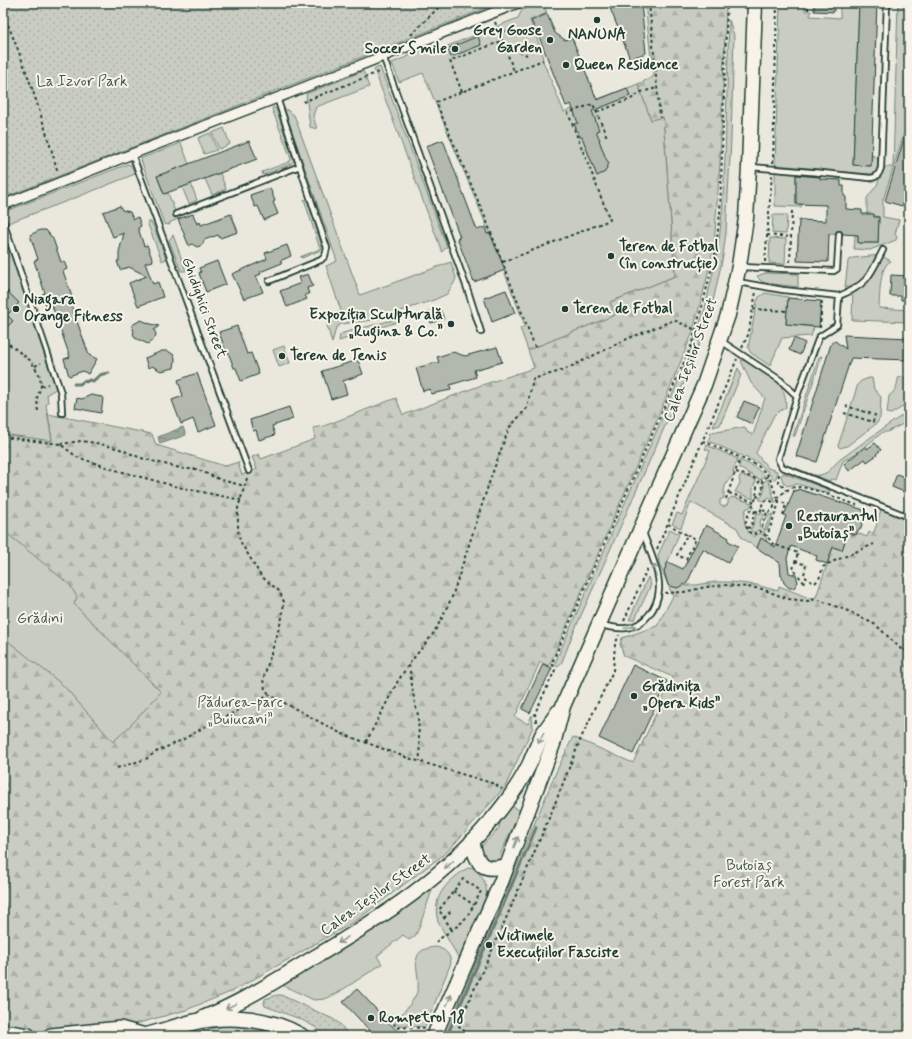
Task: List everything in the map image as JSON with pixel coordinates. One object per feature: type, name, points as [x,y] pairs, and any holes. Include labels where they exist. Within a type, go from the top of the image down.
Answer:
[{"type":"highway","points":[[51,1036],[120,1029],[145,1036],[191,1022],[233,1018],[259,1020],[278,1025],[301,1036]]},
{"type":"highway","points":[[3,1032],[28,1036]]},
{"type":"main road","name":"Calea Ieșilor Street","points":[[435,1032],[507,866],[553,744],[563,706],[704,385],[720,340],[736,282],[746,218],[755,3]]},
{"type":"main road","name":"Calea Ieșilor Street","points":[[191,1022],[249,997],[356,933],[420,889],[448,866],[500,810],[516,788],[543,734],[563,706]]},
{"type":"main road","points":[[472,841],[479,864],[484,868],[497,869],[507,866]]},
{"type":"street","points":[[3,205],[518,3]]},
{"type":"lane","points":[[749,167],[870,178],[874,178],[879,174],[881,168],[886,3]]},
{"type":"lane","points":[[383,56],[468,291],[481,332]]},
{"type":"lane","points":[[269,281],[321,260],[325,256],[327,248],[277,98]]},
{"type":"lane","name":"Ghidighici Street","points":[[132,154],[249,471]]},
{"type":"lane","points":[[176,214],[300,166]]},
{"type":"lane","points":[[3,220],[61,393],[62,413]]},
{"type":"lane","points":[[739,266],[834,271],[837,269],[839,234]]},
{"type":"lane","points":[[736,282],[783,290],[840,296],[852,291],[864,283],[882,250]]},
{"type":"lane","points":[[840,296],[837,325],[819,337],[797,396],[778,459],[782,467],[909,517]]},
{"type":"lane","points":[[720,340],[780,380],[797,396]]},
{"type":"lane","points":[[599,624],[621,628],[633,627],[646,619],[653,608],[659,589],[653,560],[641,528]]},
{"type":"path","points":[[411,35],[438,8],[440,3]]},
{"type":"path","points":[[455,3],[466,7],[472,7],[482,3]]},
{"type":"path","points":[[649,3],[660,118]]},
{"type":"path","points":[[536,725],[535,713],[555,670],[552,664],[691,346],[696,330],[715,255],[720,213],[727,3]]},
{"type":"path","points":[[765,267],[772,169],[778,3]]},
{"type":"path","points":[[808,3],[808,10]]},
{"type":"path","points":[[492,13],[514,71]]},
{"type":"path","points":[[3,14],[45,127],[61,182]]},
{"type":"path","points":[[500,34],[516,27]]},
{"type":"path","points":[[462,92],[450,61],[503,42],[527,55]]},
{"type":"path","points":[[536,347],[503,262],[436,102],[543,60]]},
{"type":"path","points":[[303,102],[388,69]]},
{"type":"path","points":[[597,112],[631,99],[641,92],[657,88]]},
{"type":"path","points":[[503,262],[610,220],[568,113],[594,104],[607,137]]},
{"type":"path","points":[[789,269],[792,212]]},
{"type":"path","points":[[767,235],[791,237]]},
{"type":"path","points":[[469,1036],[458,1025],[552,811],[581,738],[613,670],[615,645],[621,628],[645,574],[653,560],[748,335],[756,293],[756,285]]},
{"type":"path","points":[[756,293],[761,292]]},
{"type":"path","points":[[816,299],[822,300],[823,302],[819,337]]},
{"type":"path","points":[[753,309],[787,311]]},
{"type":"path","points":[[366,742],[398,681],[409,664],[433,634],[452,597],[509,428],[527,408],[533,379],[564,370],[627,340],[674,320],[696,330]]},
{"type":"path","points":[[9,344],[31,361],[40,375],[41,386],[37,398],[38,412]]},
{"type":"path","points":[[35,366],[41,364]]},
{"type":"path","points":[[40,375],[44,374]]},
{"type":"path","points":[[41,386],[48,384]]},
{"type":"path","points":[[844,414],[873,422],[875,415],[846,406]]},
{"type":"path","points":[[3,437],[60,444],[81,441],[96,443],[120,449],[141,458],[156,462],[184,469],[196,469],[221,480],[246,486]]},
{"type":"path","points":[[703,441],[758,466],[768,476],[772,483],[778,503],[767,536]]},
{"type":"path","points":[[60,444],[76,457],[112,469],[178,487],[241,500]]},
{"type":"path","points":[[726,499],[740,458]]},
{"type":"path","points":[[778,481],[782,467]]},
{"type":"path","points":[[249,471],[246,486],[238,508],[238,530],[240,541],[261,576],[279,591],[284,602],[282,618],[263,680],[265,689],[270,695],[340,733],[420,761],[495,784],[505,790]]},
{"type":"path","points":[[736,472],[754,478],[759,482]]},
{"type":"path","points":[[768,476],[759,482],[756,487],[756,497],[747,516],[747,528],[753,535],[759,531],[767,536],[773,544],[798,554],[793,568],[806,585]]},
{"type":"path","points":[[756,497],[761,495],[763,489],[762,481]]},
{"type":"path","points":[[772,483],[778,481]]},
{"type":"path","points":[[778,481],[786,490]]},
{"type":"path","points":[[777,499],[786,490],[798,486],[861,507]]},
{"type":"path","points":[[729,493],[754,502]]},
{"type":"path","points":[[777,499],[786,504],[783,515]]},
{"type":"path","points":[[752,507],[760,512],[763,503],[768,500],[773,503],[775,509]]},
{"type":"path","points":[[762,507],[764,511],[767,512],[772,512],[775,509]]},
{"type":"path","points":[[747,528],[751,527],[755,510]]},
{"type":"path","points":[[762,527],[767,512]]},
{"type":"path","points":[[668,524],[696,539],[686,559],[677,555],[687,535]]},
{"type":"path","points":[[795,561],[806,565],[804,575],[808,580],[815,582],[819,579],[823,567],[874,544]]},
{"type":"path","points":[[657,593],[684,592],[706,587],[725,585],[762,589],[788,599],[808,601],[816,599],[848,611],[876,625],[902,650],[909,649]]},
{"type":"path","points":[[409,664],[418,716],[420,761]]},
{"type":"path","points":[[117,768],[146,759],[156,752],[182,740],[208,725],[270,695]]},
{"type":"path","points":[[436,942],[452,930],[463,921],[474,905],[481,891],[463,878],[439,910],[452,930]]},
{"type":"path","points":[[453,891],[474,905]]},
{"type":"path","points":[[444,918],[452,910]]},
{"type":"path","points":[[385,1015],[406,1036]]},
{"type":"path","points":[[397,1027],[435,1032]]},
{"type":"green space","name":"La Izvor Park","points":[[3,3],[499,3],[3,198]]},
{"type":"green space","name":"Pădurea-parc „Buiucani”","points":[[645,3],[714,3],[714,7],[726,7],[720,163],[714,245],[692,334],[665,400],[549,666],[540,662],[515,717],[528,724],[532,715],[533,727],[505,787],[447,852],[357,920],[233,991],[186,1010],[139,1023],[83,1035],[3,1036],[3,434],[52,440],[48,414],[152,434],[156,445],[225,466],[239,462],[238,464],[242,475],[257,469],[252,457],[259,454],[261,459],[315,439],[313,428],[324,426],[396,398],[403,415],[479,386],[534,368],[528,350],[614,315],[610,302],[675,276],[663,117],[651,121],[638,84],[653,77]]},
{"type":"green space","points":[[780,3],[805,3],[805,11],[811,11],[810,16],[840,18],[840,3],[859,3],[853,165],[871,166],[872,155],[878,158],[877,170],[872,174],[822,171],[820,169],[775,165]]},
{"type":"green space","points":[[898,3],[909,3],[909,118],[883,200],[883,217],[899,220],[895,234],[897,237],[896,240],[870,250],[854,249],[855,235],[858,235],[858,243],[878,243],[879,217],[867,214],[867,198],[877,185],[884,167],[893,167]]},
{"type":"green space","points":[[543,4],[547,13],[530,20],[542,52],[543,61],[564,112],[638,84],[651,120],[663,117],[675,276],[610,302],[615,315],[528,350],[520,328],[525,326],[485,222],[423,73],[399,82],[392,63],[428,48],[430,53],[518,18],[522,10]]},
{"type":"green space","points":[[729,20],[734,35],[731,140],[726,232],[723,256],[711,311],[684,383],[572,636],[562,662],[558,667],[554,665],[677,384],[705,308],[718,249],[722,214]]},
{"type":"green space","points":[[380,67],[447,247],[442,252],[374,69]]},
{"type":"green space","points":[[363,71],[369,87],[316,107],[313,116],[317,129],[310,127],[306,94]]},
{"type":"green space","points":[[273,107],[276,109],[294,161],[291,164],[263,175],[262,172],[289,162],[291,159],[272,109]]},
{"type":"green space","points":[[284,108],[294,115],[360,295],[451,262],[456,278],[447,294],[434,300],[374,320],[341,324],[336,328],[332,343],[327,325],[333,315],[341,311],[326,266],[337,261]]},
{"type":"green space","points":[[224,128],[230,144],[219,149],[212,133]]},
{"type":"green space","points":[[210,133],[217,150],[204,154],[198,138]]},
{"type":"green space","points":[[181,143],[189,164],[157,176],[164,194],[168,193],[178,219],[169,223],[170,225],[164,224],[141,160],[142,158]]},
{"type":"green space","points":[[128,164],[131,165],[135,174],[8,223],[6,216],[9,210]]},
{"type":"green space","points":[[775,172],[798,172],[796,173],[796,204],[802,204],[801,207],[775,206]]},
{"type":"green space","points":[[220,173],[226,189],[212,195],[205,179]]},
{"type":"green space","points":[[191,184],[197,200],[189,204],[182,187]]},
{"type":"green space","points":[[304,199],[308,202],[322,247],[321,250],[302,258],[300,257],[320,249]]},
{"type":"green space","points":[[773,215],[787,215],[786,234],[772,233]]},
{"type":"green space","points":[[147,222],[151,222],[153,225],[166,259],[162,261]]},
{"type":"green space","name":"Niagara Orange Fitness","points":[[3,231],[56,389],[47,394],[48,403],[46,405],[52,441],[3,434]]},
{"type":"green space","points":[[173,235],[186,271],[181,271],[169,240]]},
{"type":"green space","points":[[770,238],[786,239],[785,264],[769,263]]},
{"type":"green space","points":[[880,255],[891,261],[887,264],[882,275],[879,308],[909,310],[909,322],[852,320],[853,287],[845,287],[848,261],[853,258]]},
{"type":"green space","points":[[766,273],[798,274],[798,287],[764,283],[757,276]]},
{"type":"green space","points":[[765,293],[788,297],[786,324],[814,327],[811,336],[782,338],[770,366],[751,353],[748,348],[757,301],[759,297]]},
{"type":"green space","points":[[396,319],[397,322],[339,341],[340,335],[343,333]]},
{"type":"green space","name":"Teren de Tenis","points":[[284,346],[290,363],[279,367],[273,350]]},
{"type":"green space","points":[[822,356],[795,436],[793,436],[819,357]]},
{"type":"green space","points":[[743,360],[773,378],[782,389],[785,397],[786,407],[774,415],[756,453],[768,468],[777,471],[777,476],[774,480],[758,463],[708,441],[711,433],[745,427],[747,432],[753,435],[765,398],[751,383],[741,361]]},
{"type":"green space","points":[[738,368],[741,375],[720,425],[713,427]]},
{"type":"green space","points":[[899,377],[909,378],[909,403],[891,414],[887,413],[889,396],[895,389]]},
{"type":"green space","points":[[872,378],[874,389],[881,397],[880,418],[877,423],[847,446],[840,448],[838,446],[858,384]]},
{"type":"green space","points":[[909,411],[909,421],[887,432],[883,432],[857,453],[843,461],[836,480],[831,479],[830,481],[810,474],[824,474],[839,460]]},
{"type":"green space","points":[[707,445],[738,459],[733,470],[734,475],[729,479],[726,485],[724,498],[720,500],[720,505],[724,507],[728,504],[728,500],[732,497],[752,503],[750,507],[746,509],[744,517],[746,528],[754,537],[760,533],[766,537],[767,542],[761,539],[757,548],[742,538],[737,528],[691,502],[681,528],[672,524],[677,513],[682,515],[710,451],[705,449]]},
{"type":"green space","points":[[740,460],[755,467],[765,476],[760,480],[739,468]]},
{"type":"green space","points":[[783,473],[830,490],[829,494],[798,484],[787,486],[783,482],[781,476]]},
{"type":"green space","points":[[741,475],[756,481],[753,487],[753,499],[735,492],[740,483],[739,478]]},
{"type":"green space","points":[[768,479],[776,504],[774,500],[769,497],[765,501],[760,500],[759,497],[760,498],[762,496],[764,492],[763,482]]},
{"type":"green space","name":"Butoiaș Forest Park","points":[[881,509],[909,520],[909,1036],[445,1036],[557,770],[573,737],[633,763],[673,677],[624,656],[620,644],[622,638],[657,626],[673,596],[668,585],[696,585],[715,582],[731,582],[757,585],[778,591],[779,586],[809,598],[816,597],[833,547],[842,550],[848,532],[855,535],[857,533],[867,537],[869,532],[873,533]]},
{"type":"green space","points":[[761,511],[764,515],[759,526],[765,529],[768,521],[766,519],[767,516],[773,514],[767,530],[766,529],[764,533],[758,530],[754,533],[749,528],[752,528],[757,513],[756,512],[760,514]]},
{"type":"green space","points":[[670,529],[679,534],[664,571],[669,574],[668,585],[659,563],[658,555]]},
{"type":"green space","name":"Grădini","points":[[3,530],[70,585],[77,597],[74,604],[161,692],[113,742],[64,686],[3,637]]},
{"type":"green space","points":[[648,577],[651,585],[635,619],[629,620]]},
{"type":"green space","points":[[511,806],[523,812],[519,825],[511,831],[497,862],[491,862],[484,857],[479,849],[499,828],[500,823],[498,821]]},
{"type":"green space","points":[[471,867],[479,873],[484,880],[486,899],[462,956],[458,957],[438,922],[436,909],[439,897],[445,886],[462,871]]},
{"type":"green space","points":[[431,888],[432,890],[415,936],[409,940],[403,935],[377,956],[382,964],[336,994],[325,999],[314,1000],[284,986],[283,983]]},
{"type":"green space","points":[[436,947],[446,952],[450,957],[451,963],[425,1027],[398,1025],[395,1022],[410,1004],[417,992],[417,957],[420,952]]},
{"type":"green space","points":[[281,995],[333,1019],[340,1024],[349,1036],[327,1036],[315,1027],[300,1019],[265,1006],[265,999]]},
{"type":"green space","points":[[227,1026],[257,1028],[286,1036],[186,1036]]},
{"type":"water","points":[[183,427],[186,435],[160,444],[158,437]]},
{"type":"building","points":[[608,3],[641,3],[646,53],[629,59]]},
{"type":"building","points":[[814,3],[834,3],[834,12],[814,11]]},
{"type":"building","points":[[859,3],[877,3],[871,166],[853,165]]},
{"type":"building","points":[[547,14],[555,33],[565,40],[572,38],[597,100],[627,88],[630,96],[592,111],[599,130],[596,131],[606,159],[609,163],[605,172],[597,176],[582,137],[580,137],[574,124],[578,123],[571,104],[566,106],[538,34],[531,21]]},
{"type":"building","points":[[478,36],[481,45],[451,57],[447,49]]},
{"type":"building","points":[[907,129],[909,129],[909,184],[902,206],[885,201]]},
{"type":"building","points":[[443,140],[477,230],[485,227],[487,234],[490,233],[505,270],[474,282],[457,238],[460,237],[426,146]]},
{"type":"building","points":[[249,141],[257,159],[164,194],[157,176]]},
{"type":"building","points":[[796,175],[820,177],[820,179],[841,180],[841,186],[844,186],[844,196],[846,197],[846,209],[862,210],[862,214],[874,214],[874,217],[879,217],[878,243],[858,243],[858,235],[843,234],[841,231],[838,231],[835,234],[829,234],[828,262],[797,261],[799,220],[826,221],[826,205],[796,204]]},
{"type":"building","points":[[270,188],[275,201],[273,202],[278,214],[264,220],[258,206],[255,207],[250,195]]},
{"type":"building","points":[[120,206],[122,210],[130,212],[133,219],[138,217],[141,226],[138,228],[144,246],[147,245],[153,261],[145,263],[153,284],[158,282],[163,297],[138,306],[129,283],[147,276],[129,267],[120,270],[117,261],[119,261],[119,252],[124,233],[113,237],[103,212]]},
{"type":"building","points":[[193,214],[197,224],[200,222],[201,225],[231,214],[238,232],[220,238],[218,235],[204,240],[203,244],[197,247],[192,244],[189,246],[178,219]]},
{"type":"building","points":[[40,230],[46,230],[53,239],[61,262],[64,261],[67,269],[63,271],[72,297],[69,299],[89,355],[97,359],[88,374],[83,371],[69,376],[64,359],[70,357],[52,305],[46,306],[42,294],[45,293],[34,261],[38,259],[30,235]]},
{"type":"building","points":[[287,245],[291,256],[280,261],[282,263],[260,272],[261,274],[256,276],[263,292],[244,299],[232,274],[267,259],[265,253]]},
{"type":"building","points":[[217,261],[226,284],[206,292],[199,273],[201,272],[199,268]]},
{"type":"building","points":[[308,274],[313,286],[307,288],[309,294],[305,295],[307,299],[287,307],[280,291],[301,283],[299,277]]},
{"type":"building","points":[[891,275],[909,276],[909,300],[901,300],[901,296],[890,296]]},
{"type":"building","points":[[3,287],[19,303],[7,315],[13,321],[3,331]]},
{"type":"building","points":[[506,290],[515,313],[492,322],[484,298]]},
{"type":"building","points":[[788,298],[821,301],[819,327],[786,324]]},
{"type":"building","points":[[440,309],[444,319],[431,323],[428,312]]},
{"type":"building","points":[[141,320],[159,326],[154,330],[156,334],[155,338],[148,344],[135,338],[133,333],[132,325]]},
{"type":"building","points":[[237,326],[247,354],[251,353],[259,374],[241,381],[228,352],[226,352],[219,332]]},
{"type":"building","points":[[844,335],[909,338],[909,360],[851,358],[817,462],[796,456],[831,344],[835,341],[846,349]]},
{"type":"building","points":[[794,338],[805,343],[800,355],[789,350]]},
{"type":"building","points":[[497,347],[502,362],[474,370],[476,377],[450,385],[451,390],[431,394],[430,389],[423,391],[416,368],[439,362],[437,357],[453,352],[465,356]]},
{"type":"building","points":[[162,351],[168,351],[174,355],[174,368],[161,371],[152,366],[148,368],[145,358]]},
{"type":"building","points":[[358,360],[363,374],[343,381],[347,394],[331,399],[322,371]]},
{"type":"building","points":[[197,373],[216,425],[198,432],[193,419],[181,424],[172,400],[183,396],[178,380]]},
{"type":"building","points":[[91,395],[102,397],[101,413],[75,408],[77,398],[82,399]]},
{"type":"building","points":[[744,401],[759,407],[752,424],[737,417]]},
{"type":"building","points":[[289,407],[293,419],[272,426],[275,435],[259,440],[256,430],[253,431],[250,420]]},
{"type":"building","points":[[875,443],[881,450],[876,454],[877,455],[867,462],[865,459],[849,471],[844,464],[866,446],[867,449]]},
{"type":"building","points":[[897,474],[909,479],[909,491],[905,489],[904,492],[892,487]]},
{"type":"building","points":[[798,489],[864,510],[862,515],[865,516],[860,530],[858,530],[856,535],[848,532],[842,550],[833,547],[827,564],[816,560],[817,556],[791,546],[787,558],[789,573],[796,575],[798,582],[794,588],[789,588],[784,583],[781,576],[780,563],[757,548],[761,538],[775,547],[786,516],[784,515],[794,490],[797,491]]},
{"type":"building","points":[[706,525],[729,538],[728,541],[738,546],[728,563],[703,549],[687,583],[677,588],[668,585],[664,571],[668,562],[683,569]]},
{"type":"building","points":[[543,664],[552,668],[530,713],[522,709]]},
{"type":"building","points":[[633,665],[667,681],[633,754],[599,738]]},
{"type":"building","points":[[357,989],[402,1036],[375,1036],[343,1002]]},
{"type":"waterway","points":[[74,384],[80,384],[89,380],[93,381],[100,375],[109,373]]},
{"type":"waterway","points":[[447,1036],[536,828]]},
{"type":"place","name":"NANUNA","points":[[597,20]]},
{"type":"place","name":"Grey Goose Garden","points":[[550,40]]},
{"type":"place","name":"Soccer Smile","points":[[455,49]]},
{"type":"place","name":"Queen Residence","points":[[566,65]]},
{"type":"place","name":"Teren de Fotbal (în construcție)","points":[[611,256]]},
{"type":"place","name":"Niagara Orange Fitness","points":[[16,309]]},
{"type":"place","name":"Teren de Fotbal","points":[[565,309]]},
{"type":"place","name":"Expoziția Sculpturală „Rugina & Co.”","points":[[451,324]]},
{"type":"place","name":"Teren de Tenis","points":[[282,356]]},
{"type":"place","name":"Restaurantul „Butoiaș”","points":[[789,526]]},
{"type":"place","name":"Grădinița „Opera Kids”","points":[[634,696]]},
{"type":"place","name":"Victimele Execuțiilor Fasciste","points":[[489,945]]},
{"type":"place","name":"Rompetrol 18","points":[[371,1018]]}]
